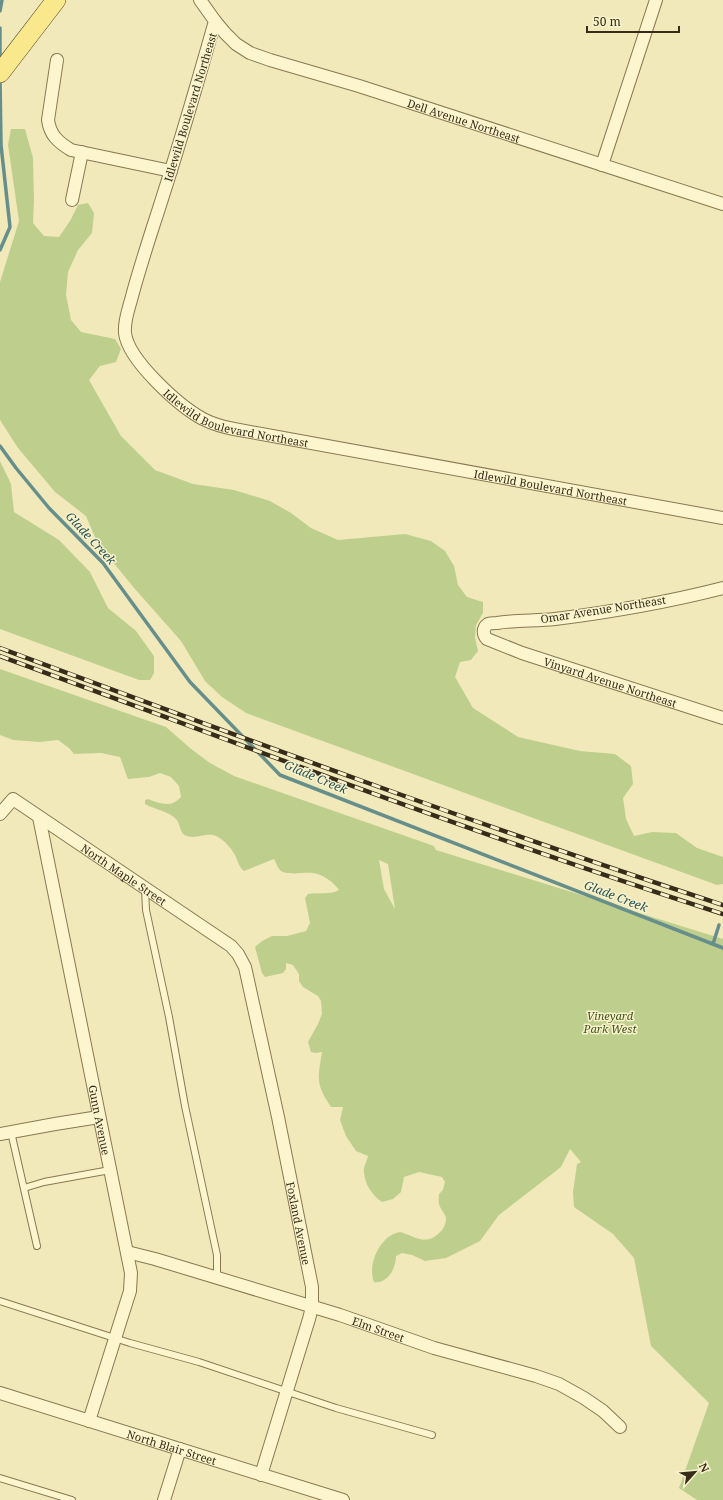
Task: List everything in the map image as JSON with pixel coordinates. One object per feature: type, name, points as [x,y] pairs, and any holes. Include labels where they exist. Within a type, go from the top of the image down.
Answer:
[{"type":"main road","points":[[0,72],[56,0]]},
{"type":"street","name":"Idlewild Boulevard Northeast","points":[[200,0],[215,21],[193,100],[125,323],[125,334],[128,344],[137,360],[151,377],[182,405],[202,418],[218,425],[271,437],[723,518]]},
{"type":"street","points":[[602,165],[656,0]]},
{"type":"street","name":"Dell Avenue Northeast","points":[[215,21],[236,44],[250,53],[367,89],[723,204]]},
{"type":"street","points":[[57,60],[48,120],[49,128],[60,144],[71,150],[171,171]]},
{"type":"street","points":[[72,200],[82,152]]},
{"type":"street","name":"Omar Avenue Northeast","points":[[497,643],[487,639],[484,636],[483,632],[488,624],[505,621],[553,619],[595,613],[658,602],[723,588]]},
{"type":"street","name":"Vinyard Avenue Northeast","points":[[497,643],[522,653],[723,718]]},
{"type":"street","name":"North Maple Street","points":[[0,814],[13,799],[231,946],[238,954],[245,967]]},
{"type":"street","name":"Gunn Avenue","points":[[39,817],[131,1273],[131,1286],[89,1421]]},
{"type":"street","name":"Foxland Avenue","points":[[245,967],[312,1287],[312,1307],[310,1319],[261,1475]]},
{"type":"street","points":[[6,1133],[99,1117]]},
{"type":"street","name":"Elm Street","points":[[127,1252],[155,1258],[312,1307],[434,1348],[536,1376],[559,1384],[603,1411],[620,1427]]},
{"type":"street","name":"North Blair Street","points":[[0,1393],[343,1500]]},
{"type":"street","points":[[164,1500],[180,1449]]},
{"type":"lane","points":[[145,888],[146,910],[169,1017],[185,1106],[217,1255],[217,1278]]},
{"type":"lane","points":[[6,1133],[24,1188],[37,1246]]},
{"type":"lane","points":[[24,1188],[44,1182],[110,1170]]},
{"type":"lane","points":[[0,1301],[115,1338],[199,1362],[336,1408],[432,1436]]},
{"type":"lane","points":[[0,1478],[72,1500]]},
{"type":"green space","points":[[11,129],[25,129],[33,158],[33,223],[44,236],[59,237],[70,221],[78,205],[88,203],[94,213],[92,233],[78,250],[68,272],[66,295],[71,320],[81,332],[115,339],[121,349],[116,362],[100,366],[89,380],[121,436],[155,470],[193,484],[234,490],[270,501],[291,513],[311,528],[338,540],[405,534],[431,541],[445,551],[454,566],[458,585],[467,597],[483,602],[483,613],[476,625],[475,638],[478,651],[471,660],[460,662],[455,677],[473,708],[518,737],[580,751],[615,754],[631,766],[633,784],[623,798],[626,819],[634,836],[652,832],[676,833],[697,848],[723,857],[723,884],[717,885],[246,713],[222,697],[205,681],[181,641],[98,544],[86,516],[55,492],[18,448],[0,420],[0,282],[19,221],[8,145]]},
{"type":"green space","points":[[0,461],[11,484],[14,512],[59,540],[90,572],[108,608],[136,631],[154,656],[154,673],[150,680],[139,680],[0,629]]},
{"type":"green space","name":"Vineyard Park West","points":[[0,669],[166,727],[210,763],[234,776],[434,846],[436,850],[723,939],[723,1500],[697,1500],[679,1488],[709,1403],[651,1346],[634,1258],[613,1234],[574,1207],[573,1192],[577,1164],[581,1162],[570,1149],[561,1167],[499,1215],[480,1241],[446,1258],[425,1261],[412,1255],[402,1253],[396,1256],[393,1270],[387,1278],[379,1282],[374,1282],[372,1267],[377,1252],[381,1245],[393,1234],[400,1232],[425,1240],[435,1236],[443,1229],[446,1218],[439,1203],[439,1194],[443,1190],[445,1182],[442,1177],[419,1172],[404,1177],[401,1192],[393,1199],[382,1202],[372,1193],[367,1185],[364,1172],[368,1156],[356,1151],[346,1136],[340,1120],[343,1107],[331,1107],[322,1092],[319,1075],[322,1052],[311,1052],[308,1042],[322,1014],[321,1001],[318,996],[303,987],[299,981],[299,974],[293,965],[286,963],[286,969],[283,973],[265,977],[262,973],[255,947],[262,941],[272,936],[287,936],[306,931],[310,923],[305,898],[308,894],[336,892],[339,890],[337,887],[328,879],[317,874],[283,872],[279,869],[274,859],[244,871],[232,850],[218,837],[214,835],[191,837],[184,835],[176,819],[165,812],[145,804],[145,800],[148,799],[170,804],[181,797],[179,786],[171,777],[160,773],[149,777],[128,779],[120,757],[101,753],[74,754],[69,748],[58,740],[39,742],[13,740],[0,735]],"holes":[[[379,860],[388,864],[395,909],[384,889]]]},
{"type":"waterway","name":"Glade Creek","points":[[0,11],[2,0]]},
{"type":"waterway","name":"Glade Creek","points":[[0,28],[0,62]]},
{"type":"waterway","name":"Glade Creek","points":[[0,78],[1,145],[10,227],[0,250]]},
{"type":"waterway","name":"Glade Creek","points":[[0,446],[49,508],[103,563],[190,682],[280,775],[723,948]]},
{"type":"waterway","points":[[713,944],[719,925]]},
{"type":"railway","points":[[0,648],[270,748],[541,844],[723,905]]},
{"type":"railway","points":[[0,656],[450,821],[723,914]]}]
